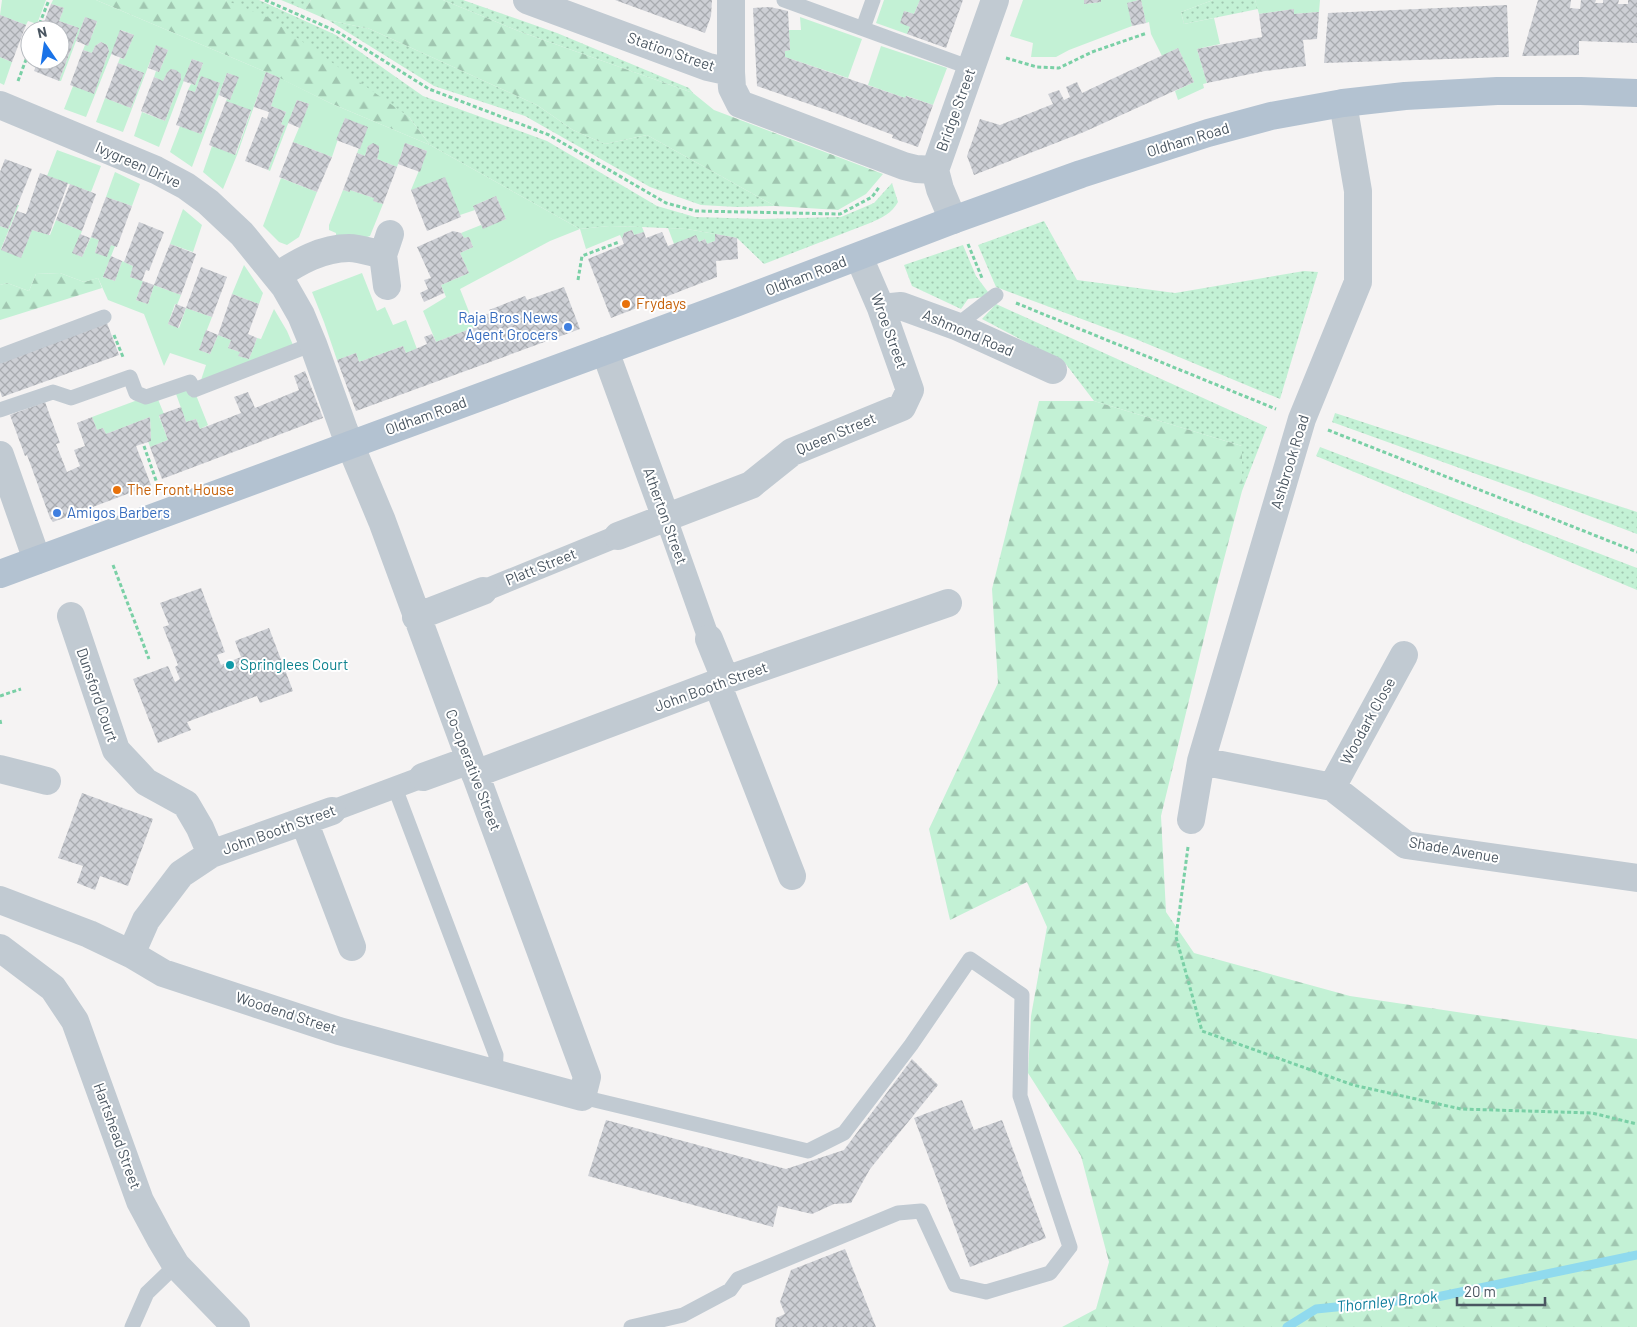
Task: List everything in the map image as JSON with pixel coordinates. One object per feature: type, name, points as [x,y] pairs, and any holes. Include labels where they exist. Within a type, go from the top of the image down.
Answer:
[{"type":"main road","name":"Oldham Road","points":[[0,574],[605,351],[953,220],[1081,174],[1208,133],[1271,116],[1343,103],[1405,96],[1497,91],[1637,93]]},
{"type":"street","name":"Station Street","points":[[527,0],[708,67],[730,72],[732,88],[740,104],[916,170],[935,170]]},
{"type":"street","points":[[730,72],[731,0]]},
{"type":"street","name":"Bridge Street","points":[[953,220],[940,189],[935,170],[995,0]]},
{"type":"street","name":"Ivygreen Drive","points":[[8,95],[186,186],[208,202],[242,234],[277,276],[301,314],[350,444]]},
{"type":"street","name":"Ashbrook Road","points":[[1191,820],[1201,761],[1302,419],[1358,282],[1358,190],[1343,103]]},
{"type":"street","points":[[277,276],[297,263],[324,251],[387,244],[387,286]]},
{"type":"street","name":"Wroe Street","points":[[859,256],[881,308],[910,390],[902,407]]},
{"type":"street","name":"Ashmond Road","points":[[881,308],[901,306],[956,326],[1053,370]]},
{"type":"street","name":"Atherton Street","points":[[605,351],[710,639],[721,682],[792,876]]},
{"type":"street","name":"Queen Street","points":[[666,518],[751,484],[792,452],[902,407]]},
{"type":"street","name":"Co-operative Street","points":[[350,444],[382,521],[587,1077],[582,1097]]},
{"type":"street","points":[[0,455],[37,560]]},
{"type":"street","name":"Platt Street","points":[[416,617],[666,518]]},
{"type":"street","name":"John Booth Street","points":[[131,954],[146,920],[180,874],[211,854],[423,777],[473,767],[948,603]]},
{"type":"street","name":"Dunsford Court","points":[[71,616],[116,750],[146,782],[186,804],[200,828],[211,854]]},
{"type":"street","name":"Woodark Close","points":[[1332,787],[1404,655]]},
{"type":"street","name":"Shade Avenue","points":[[1201,761],[1332,787],[1406,845],[1637,878]]},
{"type":"street","points":[[0,769],[47,781]]},
{"type":"street","points":[[304,821],[352,947]]},
{"type":"street","name":"Woodend Street","points":[[0,900],[89,934],[131,954],[163,973],[339,1031],[582,1097]]},
{"type":"street","name":"Hartshead Street","points":[[0,948],[53,988],[75,1021],[140,1201],[176,1265],[236,1327]]},
{"type":"lane","points":[[784,0],[972,68]]},
{"type":"lane","points":[[863,28],[873,0]]},
{"type":"lane","points":[[956,326],[996,295]]},
{"type":"lane","points":[[0,356],[108,323]]},
{"type":"lane","points":[[0,410],[52,392],[71,398],[130,377],[136,393],[146,397],[190,382],[194,390],[313,344]]},
{"type":"lane","points":[[394,788],[496,1055],[495,1074]]},
{"type":"lane","points":[[582,1097],[808,1151],[844,1133],[911,1045],[970,959],[1022,995],[1020,1096],[1070,1247],[1050,1273],[986,1292],[955,1285],[921,1212],[898,1213],[738,1279],[730,1290],[683,1315],[631,1327]]},
{"type":"lane","points":[[132,1327],[147,1293],[176,1265]]},
{"type":"path","points":[[41,20],[49,0]]},
{"type":"path","points":[[266,0],[338,32],[429,89],[549,135],[666,203],[696,211],[840,214],[872,197],[894,162]]},
{"type":"path","points":[[1004,57],[1037,68],[1058,68],[1092,52],[1147,33]]},
{"type":"path","points":[[8,95],[20,70]]},
{"type":"path","points":[[953,220],[965,237],[982,278],[996,295],[1281,410]]},
{"type":"path","points":[[578,280],[582,256],[619,242]]},
{"type":"path","points":[[108,323],[130,377]]},
{"type":"path","points":[[1320,427],[1637,552]]},
{"type":"path","points":[[144,446],[160,490]]},
{"type":"path","points":[[113,565],[149,659]]},
{"type":"path","points":[[0,696],[21,689]]},
{"type":"path","points":[[1191,820],[1176,937],[1202,1031],[1352,1085],[1461,1109],[1592,1113],[1637,1124]]},
{"type":"green space","points":[[2,0],[46,0],[38,20],[20,20],[20,23],[0,15]]},
{"type":"green space","points":[[53,0],[96,0],[266,72],[237,155],[223,189],[203,172],[212,146],[236,154],[251,111],[226,101],[227,99],[230,100],[238,77],[227,73],[192,167],[170,152],[180,126],[201,134],[220,83],[201,77],[195,92],[188,90],[191,84],[195,85],[203,63],[192,59],[159,147],[134,136],[142,112],[165,121],[181,79],[180,74],[171,69],[163,81],[154,77],[156,71],[159,72],[168,50],[156,46],[123,132],[96,122],[105,98],[131,108],[144,73],[118,63],[120,58],[124,59],[134,35],[121,30],[86,117],[64,109],[73,86],[94,93],[109,51],[107,45],[101,42],[95,46],[92,53],[83,50],[85,45],[88,45],[97,22],[85,17],[70,57],[70,52],[79,28],[70,25],[70,20],[59,20],[64,8],[51,4]]},
{"type":"green space","points":[[96,0],[225,0],[269,18],[409,117],[430,145],[330,103],[273,75]]},
{"type":"green space","points":[[225,0],[259,0],[336,35],[423,96],[547,141],[657,206],[695,217],[761,219],[841,217],[874,203],[892,183],[898,202],[883,217],[764,264],[737,238],[687,229],[609,226],[580,229],[430,145],[409,117]]},
{"type":"green space","points":[[281,0],[311,0],[305,10]]},
{"type":"green space","points":[[311,0],[443,0],[521,32],[693,93],[714,110],[883,174],[866,194],[838,210],[775,206],[647,135],[605,144],[573,130],[537,105],[370,29],[328,20],[305,10]]},
{"type":"green space","points":[[443,0],[463,0],[557,33],[689,88],[693,93],[521,32]]},
{"type":"green space","points":[[884,0],[920,0],[914,14],[904,11],[910,27],[907,34],[876,23]]},
{"type":"green space","points":[[1023,0],[1084,0],[1085,4],[1101,2],[1101,0],[1139,0],[1128,3],[1132,26],[1069,50],[1056,57],[1031,57],[1033,43],[1010,36]]},
{"type":"green space","points":[[1141,0],[1213,0],[1181,12],[1184,24],[1214,18],[1220,44],[1197,49],[1207,83],[1203,84],[1204,88],[1178,100],[1175,91],[1194,82],[1178,48],[1162,56],[1151,34],[1149,22],[1146,23]]},
{"type":"green space","points":[[1213,0],[1255,0],[1258,9],[1184,24],[1181,12]]},
{"type":"green space","points":[[1255,0],[1320,0],[1319,12],[1294,14],[1294,9],[1259,14]]},
{"type":"green space","points":[[800,17],[862,39],[848,78],[785,57],[785,51],[790,50],[789,30],[801,30]]},
{"type":"green space","points":[[328,20],[370,29],[537,105],[573,130],[605,144],[647,135],[775,206],[737,207],[701,205],[650,187],[525,116],[434,86]]},
{"type":"green space","points":[[881,46],[947,68],[933,105],[907,96],[905,98],[868,85]]},
{"type":"green space","points":[[0,57],[12,62],[4,85],[0,83]]},
{"type":"green space","points":[[63,70],[65,70],[61,81],[59,81]]},
{"type":"green space","points":[[280,78],[330,103],[430,145],[580,229],[550,241],[460,289],[475,327],[436,342],[423,311],[446,297],[441,285],[469,273],[460,253],[473,247],[469,237],[464,238],[461,233],[481,225],[483,228],[506,219],[496,196],[473,206],[475,210],[460,215],[411,190],[427,151],[405,143],[397,167],[377,159],[379,147],[368,146],[365,156],[357,153],[359,148],[345,118],[332,157],[293,142],[309,104],[297,100],[270,171],[268,170],[285,126],[281,124],[286,112],[271,106]]},
{"type":"green space","points":[[57,150],[101,166],[91,192],[47,176]]},
{"type":"green space","points":[[115,172],[140,184],[132,206],[106,197]]},
{"type":"green space","points":[[281,178],[317,192],[299,237],[287,245],[279,242],[263,226]]},
{"type":"green space","points":[[343,190],[350,192],[350,190],[374,198],[374,201],[383,204],[370,236],[364,238],[336,237],[336,233],[329,230],[329,225]]},
{"type":"green space","points":[[17,205],[19,205],[1,249],[21,257],[32,230],[50,235],[56,220],[82,231],[73,253],[82,257],[91,237],[99,240],[95,253],[111,245],[115,246],[103,277],[115,281],[122,261],[133,266],[130,277],[143,281],[136,300],[148,304],[154,285],[181,295],[177,305],[175,304],[168,324],[179,328],[186,308],[212,317],[199,350],[210,354],[218,335],[231,340],[228,348],[240,352],[239,356],[249,359],[257,338],[261,339],[274,309],[293,345],[201,380],[206,365],[170,353],[164,366],[144,314],[108,300],[98,278],[84,282],[60,273],[36,274],[29,291],[7,283],[0,285],[0,226],[8,229]]},
{"type":"green space","points":[[183,209],[202,225],[193,252],[170,244]]},
{"type":"green space","points":[[1044,221],[1077,280],[1175,293],[1304,271],[1318,272],[1280,399],[1138,340],[996,287],[978,245]]},
{"type":"green space","points":[[609,226],[642,227],[644,232],[634,235],[632,230],[624,233],[622,239],[620,235],[586,249],[580,229]]},
{"type":"green space","points":[[668,228],[715,234],[715,241],[707,244],[705,239],[699,242],[674,244]]},
{"type":"green space","points":[[963,245],[976,276],[991,296],[968,299],[961,309],[912,286],[904,265]]},
{"type":"green space","points":[[244,265],[263,293],[259,304],[232,294]]},
{"type":"green space","points":[[60,273],[84,282],[98,278],[102,288],[0,320],[0,285],[7,283],[29,291],[36,274]]},
{"type":"green space","points":[[362,273],[377,311],[385,307],[393,325],[406,320],[417,349],[406,353],[403,346],[359,362],[356,353],[337,360],[312,292]]},
{"type":"green space","points":[[996,304],[1267,427],[1242,491],[1242,446],[1094,401],[1065,363],[982,319]]},
{"type":"green space","points":[[187,387],[191,397],[196,395],[208,425],[200,429],[196,419],[186,422],[175,391]]},
{"type":"green space","points":[[157,397],[164,414],[159,416],[168,440],[150,447],[148,441],[151,440],[150,417],[106,434],[103,428],[97,430],[92,417],[143,398]]},
{"type":"green space","points":[[1039,401],[1094,401],[1242,446],[1242,491],[1215,593],[1161,816],[1166,912],[1194,953],[1350,996],[1637,1039],[1637,1327],[1062,1327],[1096,1309],[1109,1262],[1081,1156],[1028,1073],[1031,1016],[1047,927],[1027,882],[950,920],[929,829],[998,683],[992,589]]},
{"type":"green space","points":[[1335,413],[1637,512],[1637,534],[1332,422]]},
{"type":"green space","points":[[1320,447],[1637,568],[1637,590],[1316,456]]},
{"type":"building","points":[[615,0],[712,0],[711,16],[705,33]]},
{"type":"building","points":[[920,0],[963,0],[946,48],[907,34],[910,27],[900,23],[904,11],[914,14]]},
{"type":"building","points":[[1084,0],[1101,0],[1101,2],[1084,4]]},
{"type":"building","points":[[1141,0],[1146,23],[1132,26],[1127,3]]},
{"type":"building","points":[[1538,0],[1571,0],[1570,8],[1580,9],[1581,0],[1596,0],[1595,3],[1603,3],[1603,0],[1619,0],[1618,4],[1628,4],[1628,0],[1637,0],[1637,43],[1579,41],[1579,55],[1522,56]]},
{"type":"building","points":[[51,4],[64,8],[59,20],[45,20]]},
{"type":"building","points":[[1507,5],[1509,57],[1324,63],[1328,13]]},
{"type":"building","points":[[770,7],[788,11],[790,50],[785,51],[785,57],[905,98],[906,96],[933,105],[918,147],[892,138],[893,135],[835,113],[757,86],[753,8]]},
{"type":"building","points":[[1294,9],[1294,14],[1319,12],[1317,39],[1303,40],[1306,66],[1265,71],[1207,83],[1197,49],[1262,37],[1259,14]]},
{"type":"building","points":[[0,15],[20,23],[20,41],[12,62],[0,57]]},
{"type":"building","points":[[85,17],[97,21],[88,46],[76,41]]},
{"type":"building","points":[[70,25],[79,28],[70,52]]},
{"type":"building","points":[[120,30],[134,35],[124,59],[111,54]]},
{"type":"building","points":[[101,42],[107,45],[109,51],[94,94],[70,85],[83,50],[92,53],[95,46]]},
{"type":"building","points":[[156,45],[168,50],[159,72],[148,68]]},
{"type":"building","points":[[1178,48],[1194,82],[1084,132],[974,175],[967,156],[980,119],[1000,125],[1053,104],[1048,94],[1059,90],[1064,100],[1070,97],[1066,87],[1077,82],[1082,93]]},
{"type":"building","points":[[192,59],[203,63],[195,85],[183,81]]},
{"type":"building","points":[[118,63],[144,73],[131,108],[105,98]]},
{"type":"building","points":[[171,69],[181,74],[181,79],[165,121],[141,111],[154,77],[163,81]]},
{"type":"building","points":[[34,70],[63,70],[59,81]]},
{"type":"building","points":[[266,72],[280,78],[271,106],[286,112],[281,124],[285,126],[268,170],[245,161],[262,117],[267,119],[269,112],[254,107]]},
{"type":"building","points":[[227,73],[239,77],[230,100],[219,95]]},
{"type":"building","points":[[201,76],[220,83],[201,134],[176,125],[188,90],[195,92]]},
{"type":"building","points":[[297,100],[309,104],[300,128],[288,123]]},
{"type":"building","points":[[226,101],[251,110],[235,155],[209,145]]},
{"type":"building","points":[[345,118],[368,127],[360,149],[336,140]]},
{"type":"building","points":[[293,142],[332,157],[317,192],[279,177]]},
{"type":"building","points":[[373,143],[379,146],[377,159],[397,167],[383,204],[373,201],[374,198],[350,190],[350,192],[343,190],[357,153],[365,156],[368,146]]},
{"type":"building","points":[[405,143],[427,151],[420,172],[398,164]]},
{"type":"building","points":[[5,159],[32,169],[8,229],[0,226],[0,172]]},
{"type":"building","points":[[40,173],[68,183],[49,235],[32,230],[21,258],[1,250],[17,211],[26,214]]},
{"type":"building","points":[[445,177],[461,217],[427,231],[411,190]]},
{"type":"building","points":[[70,184],[96,194],[82,231],[56,220]]},
{"type":"building","points":[[496,196],[506,219],[483,229],[473,206]]},
{"type":"building","points":[[106,197],[132,206],[117,247],[111,245],[107,257],[95,253],[99,240],[91,237]]},
{"type":"building","points":[[139,222],[164,232],[149,271],[146,270],[142,281],[130,277],[133,266],[124,262]]},
{"type":"building","points":[[632,230],[634,235],[644,232],[646,238],[662,232],[668,246],[696,235],[699,242],[705,239],[707,244],[715,241],[715,234],[737,238],[738,259],[716,261],[717,277],[611,318],[588,259],[624,244],[622,239],[624,233]]},
{"type":"building","points":[[453,231],[461,233],[464,238],[469,237],[473,247],[460,253],[469,273],[441,285],[444,293],[424,302],[420,293],[428,289],[424,280],[431,278],[417,247]]},
{"type":"building","points":[[80,234],[90,238],[82,257],[72,253]]},
{"type":"building","points":[[170,244],[196,254],[181,295],[154,285]]},
{"type":"building","points":[[111,256],[122,261],[115,281],[103,277]]},
{"type":"building","points":[[201,267],[227,277],[212,317],[186,308]]},
{"type":"building","points":[[143,281],[154,285],[148,304],[136,300]]},
{"type":"building","points":[[564,287],[580,329],[356,411],[337,360],[356,353],[359,362],[403,346],[406,353],[427,344],[424,337],[432,334],[436,342],[475,327],[470,315],[478,312],[480,317],[490,313],[489,310],[525,296],[527,300]]},
{"type":"building","points":[[232,294],[259,304],[248,334],[257,338],[249,359],[238,356],[240,352],[228,348],[231,340],[218,335]]},
{"type":"building","points":[[176,304],[186,308],[178,328],[168,324]]},
{"type":"building","points":[[107,323],[119,355],[2,397],[0,391],[0,363]]},
{"type":"building","points":[[206,330],[218,335],[210,354],[199,350]]},
{"type":"building","points":[[305,371],[323,418],[162,479],[150,447],[168,440],[159,415],[181,407],[186,422],[196,419],[200,429],[241,413],[234,397],[248,392],[255,408],[299,390],[294,376]]},
{"type":"building","points":[[45,402],[60,443],[56,444],[67,472],[80,466],[74,450],[85,446],[77,423],[92,417],[97,430],[103,428],[106,434],[150,417],[151,441],[136,446],[151,485],[53,522],[10,415]]},
{"type":"building","name":"Springlees Court","points":[[201,588],[225,652],[217,655],[221,665],[241,657],[235,641],[269,628],[293,691],[260,703],[257,696],[187,722],[191,730],[158,743],[133,679],[168,666],[175,682],[180,679],[175,667],[178,665],[163,627],[169,625],[160,603]]},
{"type":"building","points":[[82,793],[153,819],[128,886],[100,876],[95,890],[77,883],[83,866],[58,858]]},
{"type":"building","points":[[912,1059],[938,1085],[870,1169],[851,1203],[834,1204],[812,1214],[778,1206],[773,1227],[588,1176],[606,1120],[786,1169],[844,1150]]},
{"type":"building","points":[[962,1100],[974,1130],[1002,1120],[1046,1238],[970,1267],[914,1118]]},
{"type":"building","points":[[845,1249],[876,1327],[775,1327],[776,1318],[785,1314],[780,1302],[791,1270]]},
{"type":"waterway","name":"Thornley Brook","points":[[1287,1327],[1316,1309],[1437,1297],[1637,1255]]},
{"type":"place","name":"Frydays","points":[[626,304]]},
{"type":"place","name":"Raja Bros News Agent Grocers","points":[[568,327]]},
{"type":"place","name":"The Front House","points":[[117,490]]},
{"type":"place","name":"Amigos Barbers","points":[[57,513]]},
{"type":"place","name":"Springlees Court","points":[[230,665]]}]
